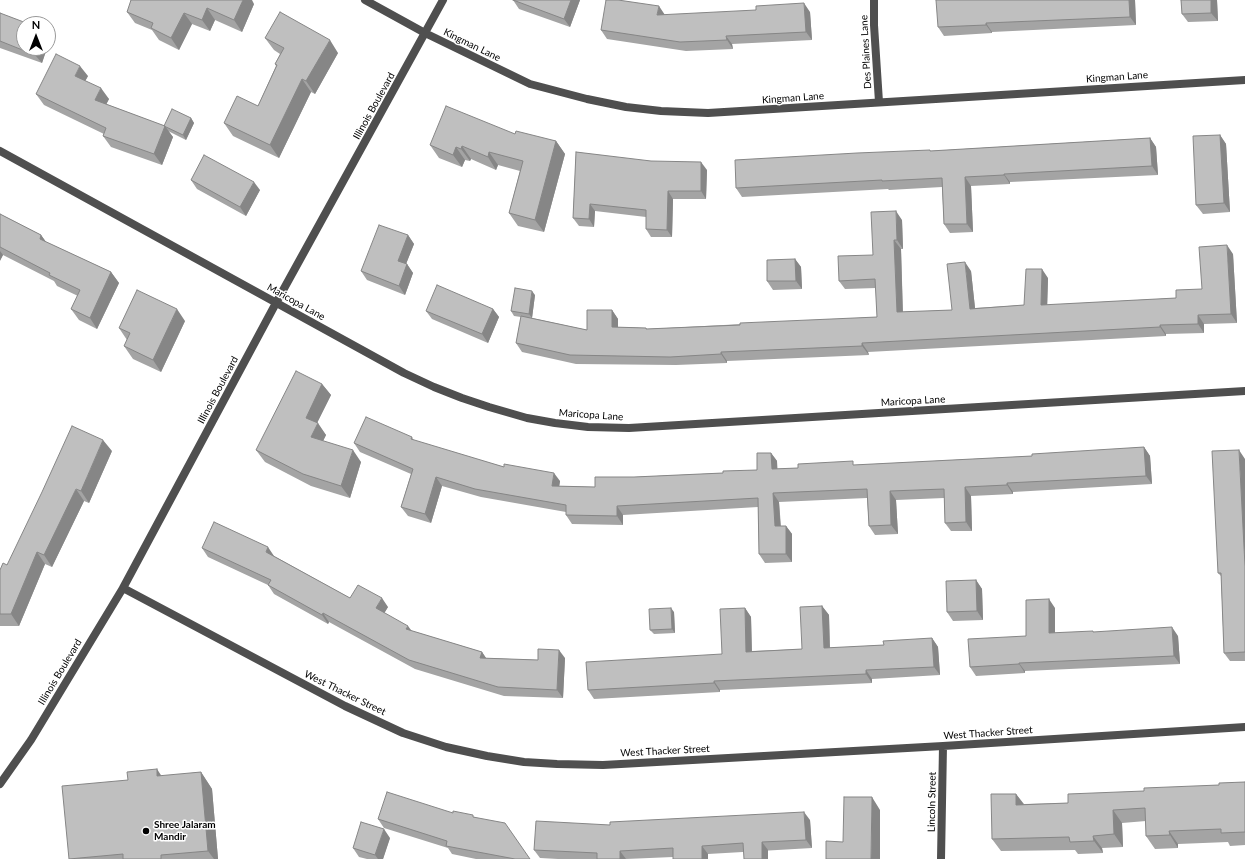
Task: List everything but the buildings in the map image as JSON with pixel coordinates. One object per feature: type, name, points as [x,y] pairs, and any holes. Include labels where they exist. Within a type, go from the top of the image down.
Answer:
[{"type":"street","name":"Kingman Lane","points":[[365,0],[425,34],[530,84],[587,99],[626,107],[660,111],[708,113],[1245,80]]},
{"type":"street","name":"Illinois Boulevard","points":[[0,784],[31,740],[124,588],[276,302],[443,0]]},
{"type":"street","name":"Des Plaines Lane","points":[[874,0],[874,25],[879,102]]},
{"type":"street","name":"Maricopa Lane","points":[[0,151],[404,373],[434,387],[489,407],[527,418],[588,427],[637,428],[1245,391]]},
{"type":"street","name":"West Thacker Street","points":[[124,588],[345,706],[403,733],[446,747],[524,762],[603,765],[1245,727]]},
{"type":"street","name":"Lincoln Street","points":[[941,859],[943,746]]},
{"type":"place","name":"Shree Jalaram Mandir","points":[[146,831]]}]
